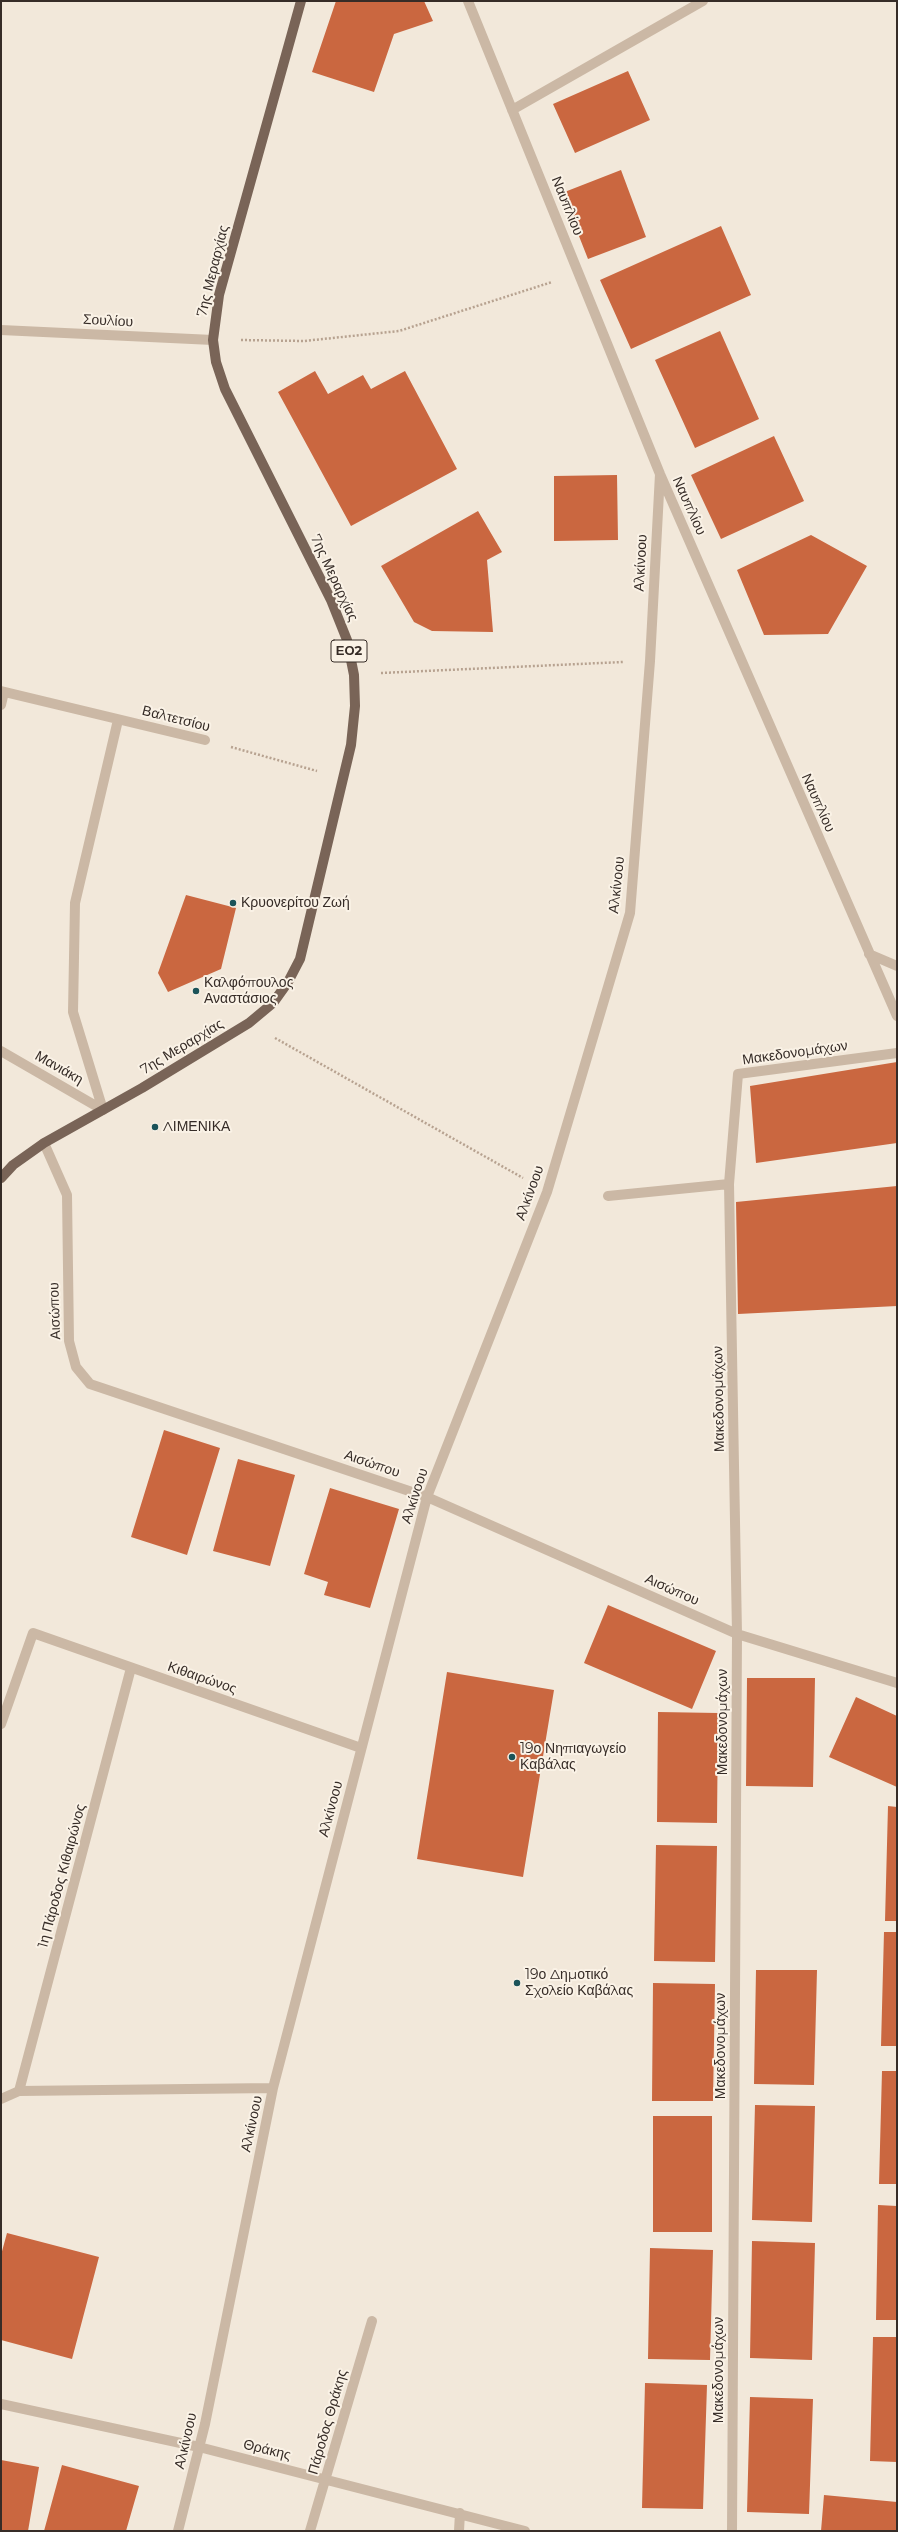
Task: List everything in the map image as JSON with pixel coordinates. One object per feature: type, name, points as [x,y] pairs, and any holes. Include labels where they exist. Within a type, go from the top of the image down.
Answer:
[{"type":"main road","name":"7ης Μεραρχίας","points":[[1,1178],[13,1165],[44,1143],[103,1110],[249,1023],[273,1003],[288,982],[300,959],[351,745],[355,706],[354,674],[347,640],[331,600],[225,388],[216,362],[213,340],[218,295],[301,1]]},
{"type":"street","name":"Ναυπλίου","points":[[468,1],[660,474],[868,954],[897,1016]]},
{"type":"street","points":[[512,110],[703,1]]},
{"type":"street","name":"Σουλίου","points":[[1,330],[213,340]]},
{"type":"street","name":"Αλκίνοου","points":[[178,2531],[198,2447],[274,2088],[426,1497],[547,1192],[630,913],[650,661],[660,474]]},
{"type":"street","points":[[1,705],[3,691]]},
{"type":"street","name":"Βαλτετσίου","points":[[3,691],[205,740]]},
{"type":"street","points":[[103,1110],[73,1012],[75,903],[118,720]]},
{"type":"street","points":[[868,954],[897,966]]},
{"type":"street","name":"Μανιάκη","points":[[1,1051],[103,1110]]},
{"type":"street","name":"Μακεδονομάχων","points":[[732,2531],[737,1634],[729,1184],[738,1074],[897,1053]]},
{"type":"street","name":"Αισώπου","points":[[44,1143],[67,1195],[68,1341],[76,1367],[90,1384],[426,1497],[737,1634],[897,1683]]},
{"type":"street","points":[[608,1196],[729,1184]]},
{"type":"street","name":"Κιθαιρώνος","points":[[1,1724],[33,1634],[362,1748]]},
{"type":"street","name":"1η Πάροδος Κιθαιρώνος","points":[[19,2091],[131,1668]]},
{"type":"street","points":[[1,2099],[19,2091],[274,2088]]},
{"type":"street","name":"Πάροδος Θράκης","points":[[310,2531],[372,2321]]},
{"type":"street","name":"Θράκης","points":[[1,2404],[198,2447],[460,2513],[525,2531]]},
{"type":"street","points":[[459,2531],[460,2513]]},
{"type":"path","points":[[213,340],[304,341],[399,331],[579,273]]},
{"type":"path","points":[[354,674],[650,661]]},
{"type":"path","name":"Βαλτετσίου","points":[[205,740],[344,779]]},
{"type":"path","points":[[249,1023],[547,1192]]},
{"type":"building","points":[[336,1],[424,1],[433,21],[394,34],[374,92],[312,72]]},
{"type":"building","points":[[628,71],[650,120],[575,153],[553,104]]},
{"type":"building","points":[[621,170],[646,237],[588,259],[562,193]]},
{"type":"building","points":[[721,226],[751,295],[631,349],[600,280]]},
{"type":"building","points":[[720,331],[759,419],[695,448],[655,360]]},
{"type":"building","points":[[315,371],[328,394],[363,375],[371,389],[405,371],[457,469],[351,526],[278,392]]},
{"type":"building","points":[[774,436],[804,501],[721,539],[691,475]]},
{"type":"building","points":[[617,475],[618,540],[554,541],[554,476]]},
{"type":"building","points":[[478,511],[502,552],[487,560],[493,632],[432,631],[414,622],[381,566]]},
{"type":"building","points":[[811,535],[867,566],[828,634],[764,635],[737,570]]},
{"type":"building","points":[[186,895],[236,908],[221,969],[168,992],[158,973]]},
{"type":"building","points":[[897,1062],[897,1143],[756,1163],[750,1086]]},
{"type":"building","points":[[897,1186],[897,1306],[738,1314],[736,1202]]},
{"type":"building","points":[[164,1430],[220,1448],[187,1555],[131,1537]]},
{"type":"building","points":[[238,1459],[295,1475],[270,1566],[213,1551]]},
{"type":"building","points":[[330,1488],[399,1509],[370,1608],[324,1595],[328,1582],[304,1574]]},
{"type":"building","points":[[608,1605],[716,1651],[692,1709],[584,1663]]},
{"type":"building","points":[[447,1672],[554,1690],[523,1877],[417,1859]]},
{"type":"building","points":[[747,1678],[815,1678],[813,1787],[746,1786]]},
{"type":"building","points":[[856,1697],[897,1716],[897,1787],[829,1757]]},
{"type":"building","points":[[658,1712],[718,1713],[717,1823],[657,1822]]},
{"type":"building","points":[[888,1806],[897,1807],[897,1921],[885,1921]]},
{"type":"building","points":[[656,1845],[717,1846],[715,1962],[654,1961]]},
{"type":"building","points":[[884,1932],[897,1932],[897,2046],[881,2046]]},
{"type":"building","points":[[756,1970],[817,1970],[814,2085],[754,2084]]},
{"type":"building","points":[[653,1983],[715,1984],[713,2101],[652,2101]]},
{"type":"building","points":[[882,2071],[897,2071],[897,2184],[879,2184]]},
{"type":"building","points":[[755,2105],[815,2106],[812,2222],[752,2220]]},
{"type":"building","points":[[653,2116],[712,2116],[712,2232],[653,2232]]},
{"type":"building","points":[[878,2205],[897,2206],[897,2320],[876,2320]]},
{"type":"building","points":[[7,2233],[99,2257],[72,2359],[1,2340],[1,2255]]},
{"type":"building","points":[[752,2241],[815,2243],[812,2360],[750,2358]]},
{"type":"building","points":[[650,2248],[713,2250],[710,2360],[648,2359]]},
{"type":"building","points":[[873,2337],[897,2337],[897,2462],[870,2461]]},
{"type":"building","points":[[645,2383],[707,2385],[703,2509],[642,2508]]},
{"type":"building","points":[[750,2397],[813,2399],[809,2514],[747,2512]]},
{"type":"building","points":[[1,2460],[39,2467],[28,2531],[1,2531]]},
{"type":"building","points":[[62,2465],[139,2486],[126,2531],[44,2531]]},
{"type":"building","points":[[824,2495],[897,2502],[897,2531],[821,2531]]},
{"type":"place","name":"Κρυονερίτου Ζωή","points":[[233,903]]},
{"type":"place","name":"Καλφόπουλος Αναστάσιος","points":[[196,991]]},
{"type":"place","name":"ΛΙΜΕΝΙΚΑ","points":[[155,1127]]},
{"type":"place","name":"19ο Νηπιαγωγείο Καβάλας","points":[[512,1757]]},
{"type":"place","name":"19ο Δημοτικό Σχολείο Καβάλας","points":[[517,1983]]}]
